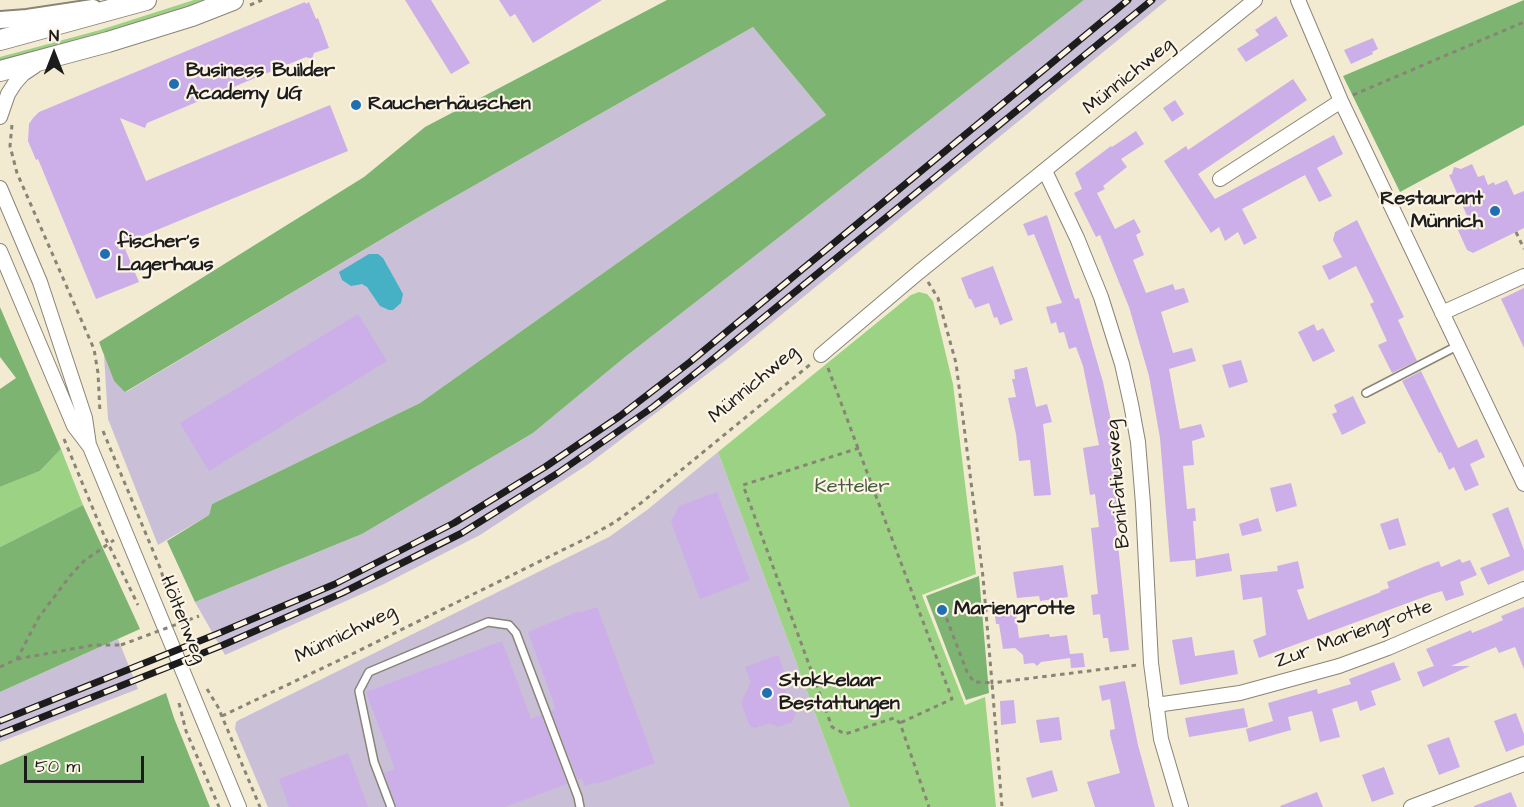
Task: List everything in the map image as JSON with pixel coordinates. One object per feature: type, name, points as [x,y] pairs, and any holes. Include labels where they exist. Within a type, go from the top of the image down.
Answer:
[{"type":"main road","points":[[0,71],[181,19],[233,0]]},
{"type":"main road","points":[[0,40],[140,2]]},
{"type":"street","name":"Münnichweg","points":[[821,355],[919,272],[1255,0]]},
{"type":"street","points":[[1298,0],[1341,101],[1524,484]]},
{"type":"street","points":[[0,20],[140,2]]},
{"type":"street","points":[[6,119],[8,94],[15,83],[28,70],[52,57]]},
{"type":"street","points":[[1220,179],[1341,101]]},
{"type":"street","name":"Bonifatiusweg","points":[[1045,171],[1077,238],[1101,297],[1129,394],[1138,441],[1151,663],[1156,705],[1167,765],[1181,807]]},
{"type":"street","name":"Höltenweg","points":[[0,189],[40,282],[68,362],[85,418],[90,447],[239,807]]},
{"type":"street","points":[[0,250],[22,239]]},
{"type":"street","name":"Höltenweg","points":[[0,250],[74,426],[90,447]]},
{"type":"street","points":[[1442,313],[1524,276]]},
{"type":"street","name":"Zur Mariengrotte","points":[[1156,705],[1240,693],[1339,666],[1388,648],[1524,589]]},
{"type":"street","points":[[1412,807],[1524,764]]},
{"type":"lane","points":[[1366,393],[1457,346]]},
{"type":"lane","points":[[391,807],[374,762],[359,691],[369,672],[488,622],[510,625],[516,633],[580,807]]},
{"type":"path","points":[[1341,101],[1524,22]]},
{"type":"path","points":[[6,119],[17,173],[94,349],[98,367],[101,420]]},
{"type":"path","points":[[1516,232],[1524,249]]},
{"type":"path","points":[[919,272],[932,286],[938,298],[956,363],[983,577],[1002,807]]},
{"type":"path","points":[[821,355],[859,448],[930,645],[952,699],[900,723]]},
{"type":"path","name":"Münnichweg","points":[[222,716],[350,655],[615,522],[821,355]]},
{"type":"path","points":[[103,431],[161,570],[168,596]]},
{"type":"path","points":[[62,435],[108,543],[140,609]]},
{"type":"path","points":[[859,448],[743,485],[832,727],[845,734],[894,718],[900,723],[929,807]]},
{"type":"path","points":[[17,659],[39,617],[70,576],[84,561],[125,532]]},
{"type":"path","points":[[957,606],[946,612],[946,617],[967,672],[974,682],[992,683],[1151,663]]},
{"type":"path","points":[[0,667],[17,659],[94,645],[121,645],[199,616]]},
{"type":"path","points":[[174,617],[178,627]]},
{"type":"path","points":[[149,627],[153,637]]},
{"type":"path","points":[[203,684],[212,695],[222,716],[260,807]]},
{"type":"path","points":[[178,700],[186,731],[219,807]]},
{"type":"shaded area","points":[[1084,0],[1167,0],[731,356],[590,463],[480,535],[384,584],[225,655],[195,602],[362,534],[533,433],[625,357]]},
{"type":"shaded area","points":[[753,27],[826,115],[420,403],[212,504],[209,515],[158,545],[108,419],[104,355],[114,381],[126,392],[424,214]]},
{"type":"shaded area","points":[[718,452],[850,807],[268,807],[235,729],[236,722],[609,537],[647,510]]},
{"type":"shaded area","points":[[118,639],[138,689],[0,742],[0,692]]},
{"type":"green space","points":[[194,0],[208,0],[100,35],[0,62],[0,57],[100,30]]},
{"type":"green space","points":[[667,0],[1084,0],[625,357],[533,433],[362,534],[195,602],[167,541],[209,515],[212,504],[420,403],[826,115],[753,27],[424,214],[125,392],[114,381],[99,342],[364,177],[425,127]]},
{"type":"green space","points":[[1524,0],[1524,125],[1400,192],[1343,76]]},
{"type":"green space","name":"Ketteler","points":[[919,292],[927,294],[933,301],[953,384],[976,574],[922,595],[965,705],[985,697],[996,807],[850,807],[718,452],[911,295]]},
{"type":"green space","points":[[0,307],[61,449],[40,471],[0,487],[0,389],[16,378],[0,357]]},
{"type":"green space","points":[[61,449],[83,505],[0,547],[0,487],[40,471]]},
{"type":"green space","points":[[83,505],[140,629],[0,692],[0,547]]},
{"type":"green space","points":[[979,576],[989,693],[966,700],[926,596]]},
{"type":"green space","points":[[166,693],[210,807],[0,807],[0,765]]},
{"type":"water","points":[[369,254],[378,254],[383,258],[403,294],[401,303],[393,310],[380,306],[367,287],[362,284],[351,286],[342,280],[339,272]]},
{"type":"building","points":[[405,0],[431,0],[470,63],[451,74]]},
{"type":"building","points":[[499,0],[602,0],[533,43],[515,14],[510,17]]},
{"type":"building","points":[[305,2],[306,4],[309,2],[316,19],[318,18],[329,48],[314,53],[312,59],[306,57],[231,88],[228,94],[223,91],[147,123],[145,128],[120,118],[146,181],[330,105],[348,151],[123,244],[139,282],[96,299],[38,159],[36,160],[28,141],[29,124],[33,118],[39,112]]},
{"type":"building","points":[[1276,16],[1288,36],[1246,62],[1237,49],[1259,35],[1255,30]]},
{"type":"building","points":[[1373,38],[1378,49],[1372,52],[1373,54],[1351,64],[1344,50]]},
{"type":"building","points":[[1293,79],[1307,100],[1198,174],[1215,199],[1334,135],[1343,154],[1317,168],[1332,196],[1319,202],[1305,175],[1242,209],[1257,238],[1244,245],[1238,232],[1225,241],[1219,227],[1211,233],[1164,161],[1186,146],[1188,150]]},
{"type":"building","points":[[1175,100],[1184,114],[1172,122],[1163,108]]},
{"type":"building","points":[[1136,131],[1144,144],[1121,159],[1127,167],[1103,186],[1105,189],[1097,193],[1115,229],[1134,219],[1141,232],[1136,235],[1144,255],[1133,260],[1146,293],[1173,284],[1175,290],[1184,288],[1189,302],[1161,312],[1173,353],[1192,348],[1196,361],[1169,369],[1180,429],[1201,424],[1205,437],[1192,441],[1194,465],[1183,466],[1187,509],[1195,508],[1196,521],[1193,521],[1196,559],[1229,553],[1232,571],[1196,577],[1195,560],[1170,562],[1160,438],[1149,376],[1129,307],[1100,235],[1096,237],[1074,193],[1082,189],[1075,173],[1111,146]]},
{"type":"building","name":"Restaurant Münnich","points":[[1472,164],[1478,177],[1484,175],[1488,185],[1507,180],[1514,195],[1524,191],[1524,228],[1473,253],[1467,250],[1457,228],[1459,222],[1468,218],[1449,175],[1452,174],[1454,167],[1461,169]]},
{"type":"building","points":[[1047,215],[1075,299],[1079,298],[1103,382],[1115,440],[1112,441],[1124,516],[1116,517],[1116,525],[1129,650],[1110,652],[1108,638],[1103,638],[1100,614],[1093,615],[1091,595],[1098,594],[1091,528],[1099,527],[1095,494],[1090,495],[1083,448],[1099,445],[1083,366],[1076,347],[1069,349],[1064,332],[1059,333],[1056,322],[1051,324],[1046,307],[1062,303],[1034,234],[1028,236],[1023,224]]},
{"type":"building","points":[[1357,220],[1404,317],[1398,320],[1417,361],[1392,373],[1378,345],[1387,341],[1370,304],[1374,302],[1356,266],[1329,280],[1322,266],[1342,257],[1333,240],[1335,232]]},
{"type":"building","points":[[993,266],[1013,320],[1000,325],[997,317],[994,318],[989,303],[975,308],[961,278]]},
{"type":"building","points":[[1524,288],[1524,348],[1501,299]]},
{"type":"building","points":[[358,314],[387,361],[209,471],[180,423]]},
{"type":"building","points":[[1314,324],[1317,331],[1323,328],[1335,351],[1313,362],[1298,332]]},
{"type":"building","points":[[1241,360],[1248,382],[1229,388],[1222,365]]},
{"type":"building","points":[[1027,367],[1036,407],[1047,404],[1052,422],[1043,424],[1051,495],[1034,496],[1030,460],[1019,461],[1008,398],[1016,397],[1012,379],[1015,379],[1014,370]]},
{"type":"building","points":[[1421,371],[1458,448],[1477,439],[1485,457],[1470,464],[1479,485],[1465,491],[1454,467],[1449,470],[1402,381]]},
{"type":"building","points":[[1353,396],[1366,423],[1342,435],[1332,414],[1337,412],[1334,405]]},
{"type":"building","points":[[1291,483],[1297,506],[1276,512],[1270,488]]},
{"type":"building","points":[[717,492],[750,580],[700,599],[671,522],[679,506]]},
{"type":"building","points":[[1508,507],[1524,550],[1524,570],[1488,585],[1480,568],[1510,556],[1492,514]]},
{"type":"building","points":[[1258,518],[1262,531],[1242,536],[1239,524]]},
{"type":"building","points":[[1398,518],[1406,545],[1389,550],[1380,524]]},
{"type":"building","points":[[1460,559],[1462,563],[1470,560],[1477,575],[1460,582],[1464,595],[1446,601],[1442,591],[1432,594],[1259,658],[1253,640],[1266,635],[1262,597],[1243,600],[1240,575],[1278,571],[1277,566],[1298,561],[1304,588],[1297,590],[1308,620],[1381,592],[1389,588],[1387,582],[1423,567],[1439,561],[1441,567]]},
{"type":"building","points":[[1063,565],[1068,597],[1040,601],[1039,596],[1017,598],[1013,572]]},
{"type":"building","points":[[1015,605],[1019,638],[1049,634],[1050,637],[1067,635],[1070,654],[1083,653],[1085,667],[1071,668],[1070,658],[1041,662],[1037,666],[1034,663],[1024,664],[1023,655],[1015,648],[1003,649],[994,608]]},
{"type":"building","points":[[597,607],[655,763],[597,784],[596,782],[585,786],[582,778],[578,780],[551,711],[556,709],[528,632],[579,611],[579,613]]},
{"type":"building","points":[[1524,607],[1524,669],[1515,647],[1499,653],[1496,647],[1451,666],[1470,666],[1423,687],[1417,672],[1434,666],[1426,649],[1471,630],[1472,633],[1487,627],[1503,620],[1501,616]]},
{"type":"building","points":[[1192,637],[1195,656],[1234,650],[1238,674],[1180,685],[1172,640]]},
{"type":"building","points":[[502,641],[531,719],[541,715],[567,784],[505,807],[397,807],[384,773],[395,769],[366,692]]},
{"type":"building","name":"Stokkelaar Bestattungen","points":[[778,655],[784,671],[781,678],[786,692],[793,695],[798,708],[792,722],[778,727],[769,723],[755,728],[750,726],[741,703],[751,682],[745,667]]},
{"type":"building","points":[[1394,662],[1401,680],[1371,691],[1376,705],[1360,711],[1357,701],[1332,709],[1340,737],[1320,742],[1312,711],[1288,717],[1291,730],[1249,742],[1246,729],[1273,721],[1268,703],[1317,689],[1318,694],[1351,684],[1349,679]]},
{"type":"building","points":[[1125,681],[1138,745],[1155,807],[1095,807],[1087,782],[1120,773],[1110,735],[1110,730],[1115,729],[1110,699],[1102,701],[1099,686]]},
{"type":"building","points":[[1014,700],[1016,723],[1001,725],[1000,701]]},
{"type":"building","points":[[1244,708],[1248,727],[1189,737],[1185,718]]},
{"type":"building","points":[[1516,713],[1524,734],[1524,745],[1506,752],[1494,721]]},
{"type":"building","points":[[1059,717],[1062,740],[1040,743],[1036,720]]},
{"type":"building","points":[[1449,737],[1460,767],[1439,775],[1427,745]]},
{"type":"building","points":[[348,753],[368,807],[289,807],[279,779]]},
{"type":"building","points":[[1384,767],[1394,794],[1372,802],[1362,775]]},
{"type":"building","points":[[1052,770],[1058,791],[1032,798],[1026,778]]},
{"type":"building","points":[[1317,792],[1323,807],[1280,806]]},
{"type":"building","points":[[1511,792],[1517,807],[1474,807],[1474,806]]},
{"type":"railway","points":[[0,721],[335,584],[454,523],[545,467],[620,416],[690,362],[1128,0]]},
{"type":"railway","points":[[0,734],[223,645],[342,593],[462,533],[558,473],[653,407],[702,368],[1152,0]]},
{"type":"place","name":"Business Builder Academy UG","points":[[174,84]]},
{"type":"place","name":"Raucherhäuschen","points":[[356,105]]},
{"type":"place","name":"Restaurant Münnich","points":[[1495,211]]},
{"type":"place","name":"fischer's Lagerhaus","points":[[105,254]]},
{"type":"place","name":"Mariengrotte","points":[[942,610]]},
{"type":"place","name":"Stokkelaar Bestattungen","points":[[767,693]]}]
